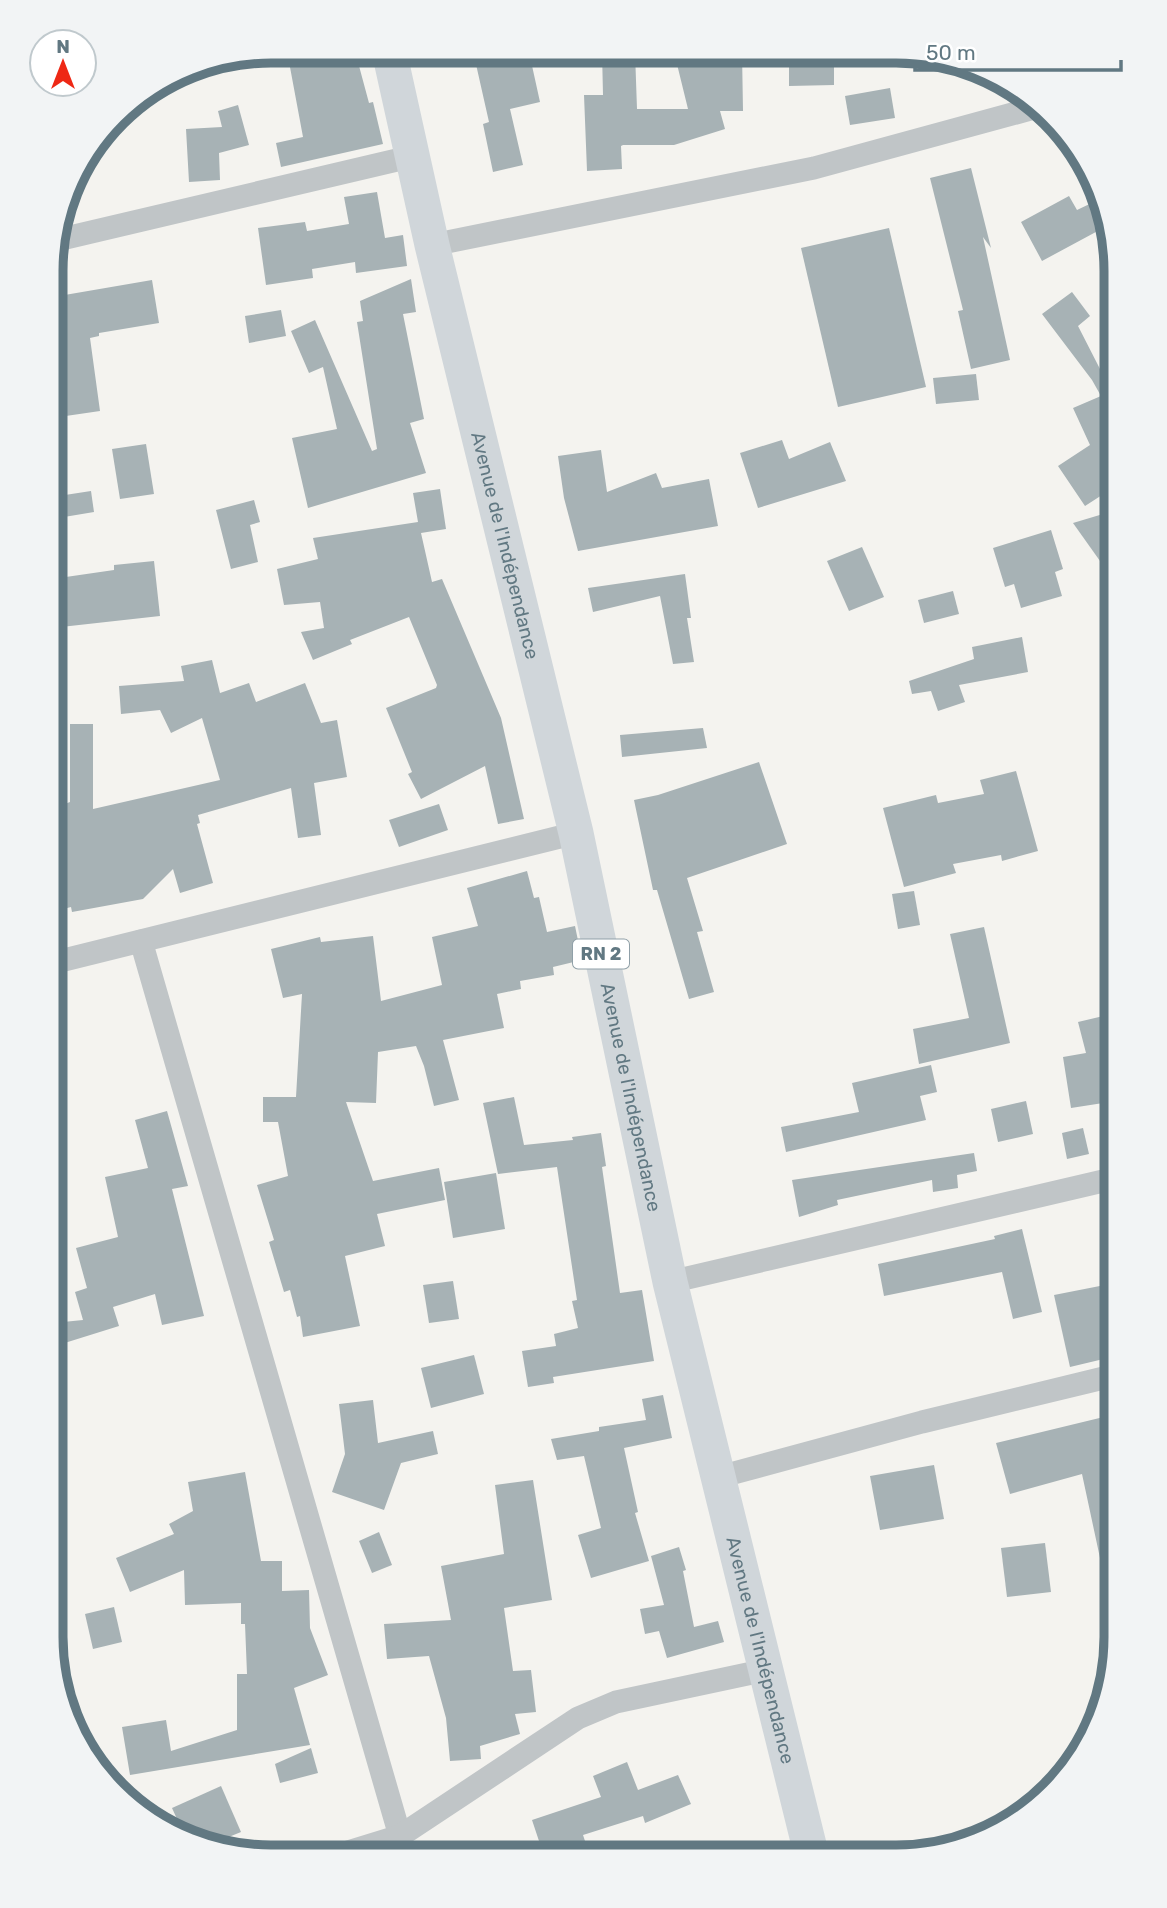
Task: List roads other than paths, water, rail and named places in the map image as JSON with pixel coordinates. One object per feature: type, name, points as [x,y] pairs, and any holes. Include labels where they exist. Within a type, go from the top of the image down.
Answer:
[{"type":"main road","name":"Avenue de l'Indépendance","points":[[392,63],[432,246],[576,832],[670,1282],[809,1845]]},
{"type":"street","points":[[432,246],[814,168],[1027,110]]},
{"type":"street","points":[[66,237],[414,156]]},
{"type":"street","points":[[63,961],[576,832]]},
{"type":"street","points":[[141,941],[400,1836]]},
{"type":"street","points":[[670,1282],[1104,1181]]},
{"type":"street","points":[[719,1477],[922,1422],[1104,1378]]},
{"type":"street","points":[[371,1845],[400,1836],[578,1718],[616,1702],[766,1670]]}]
